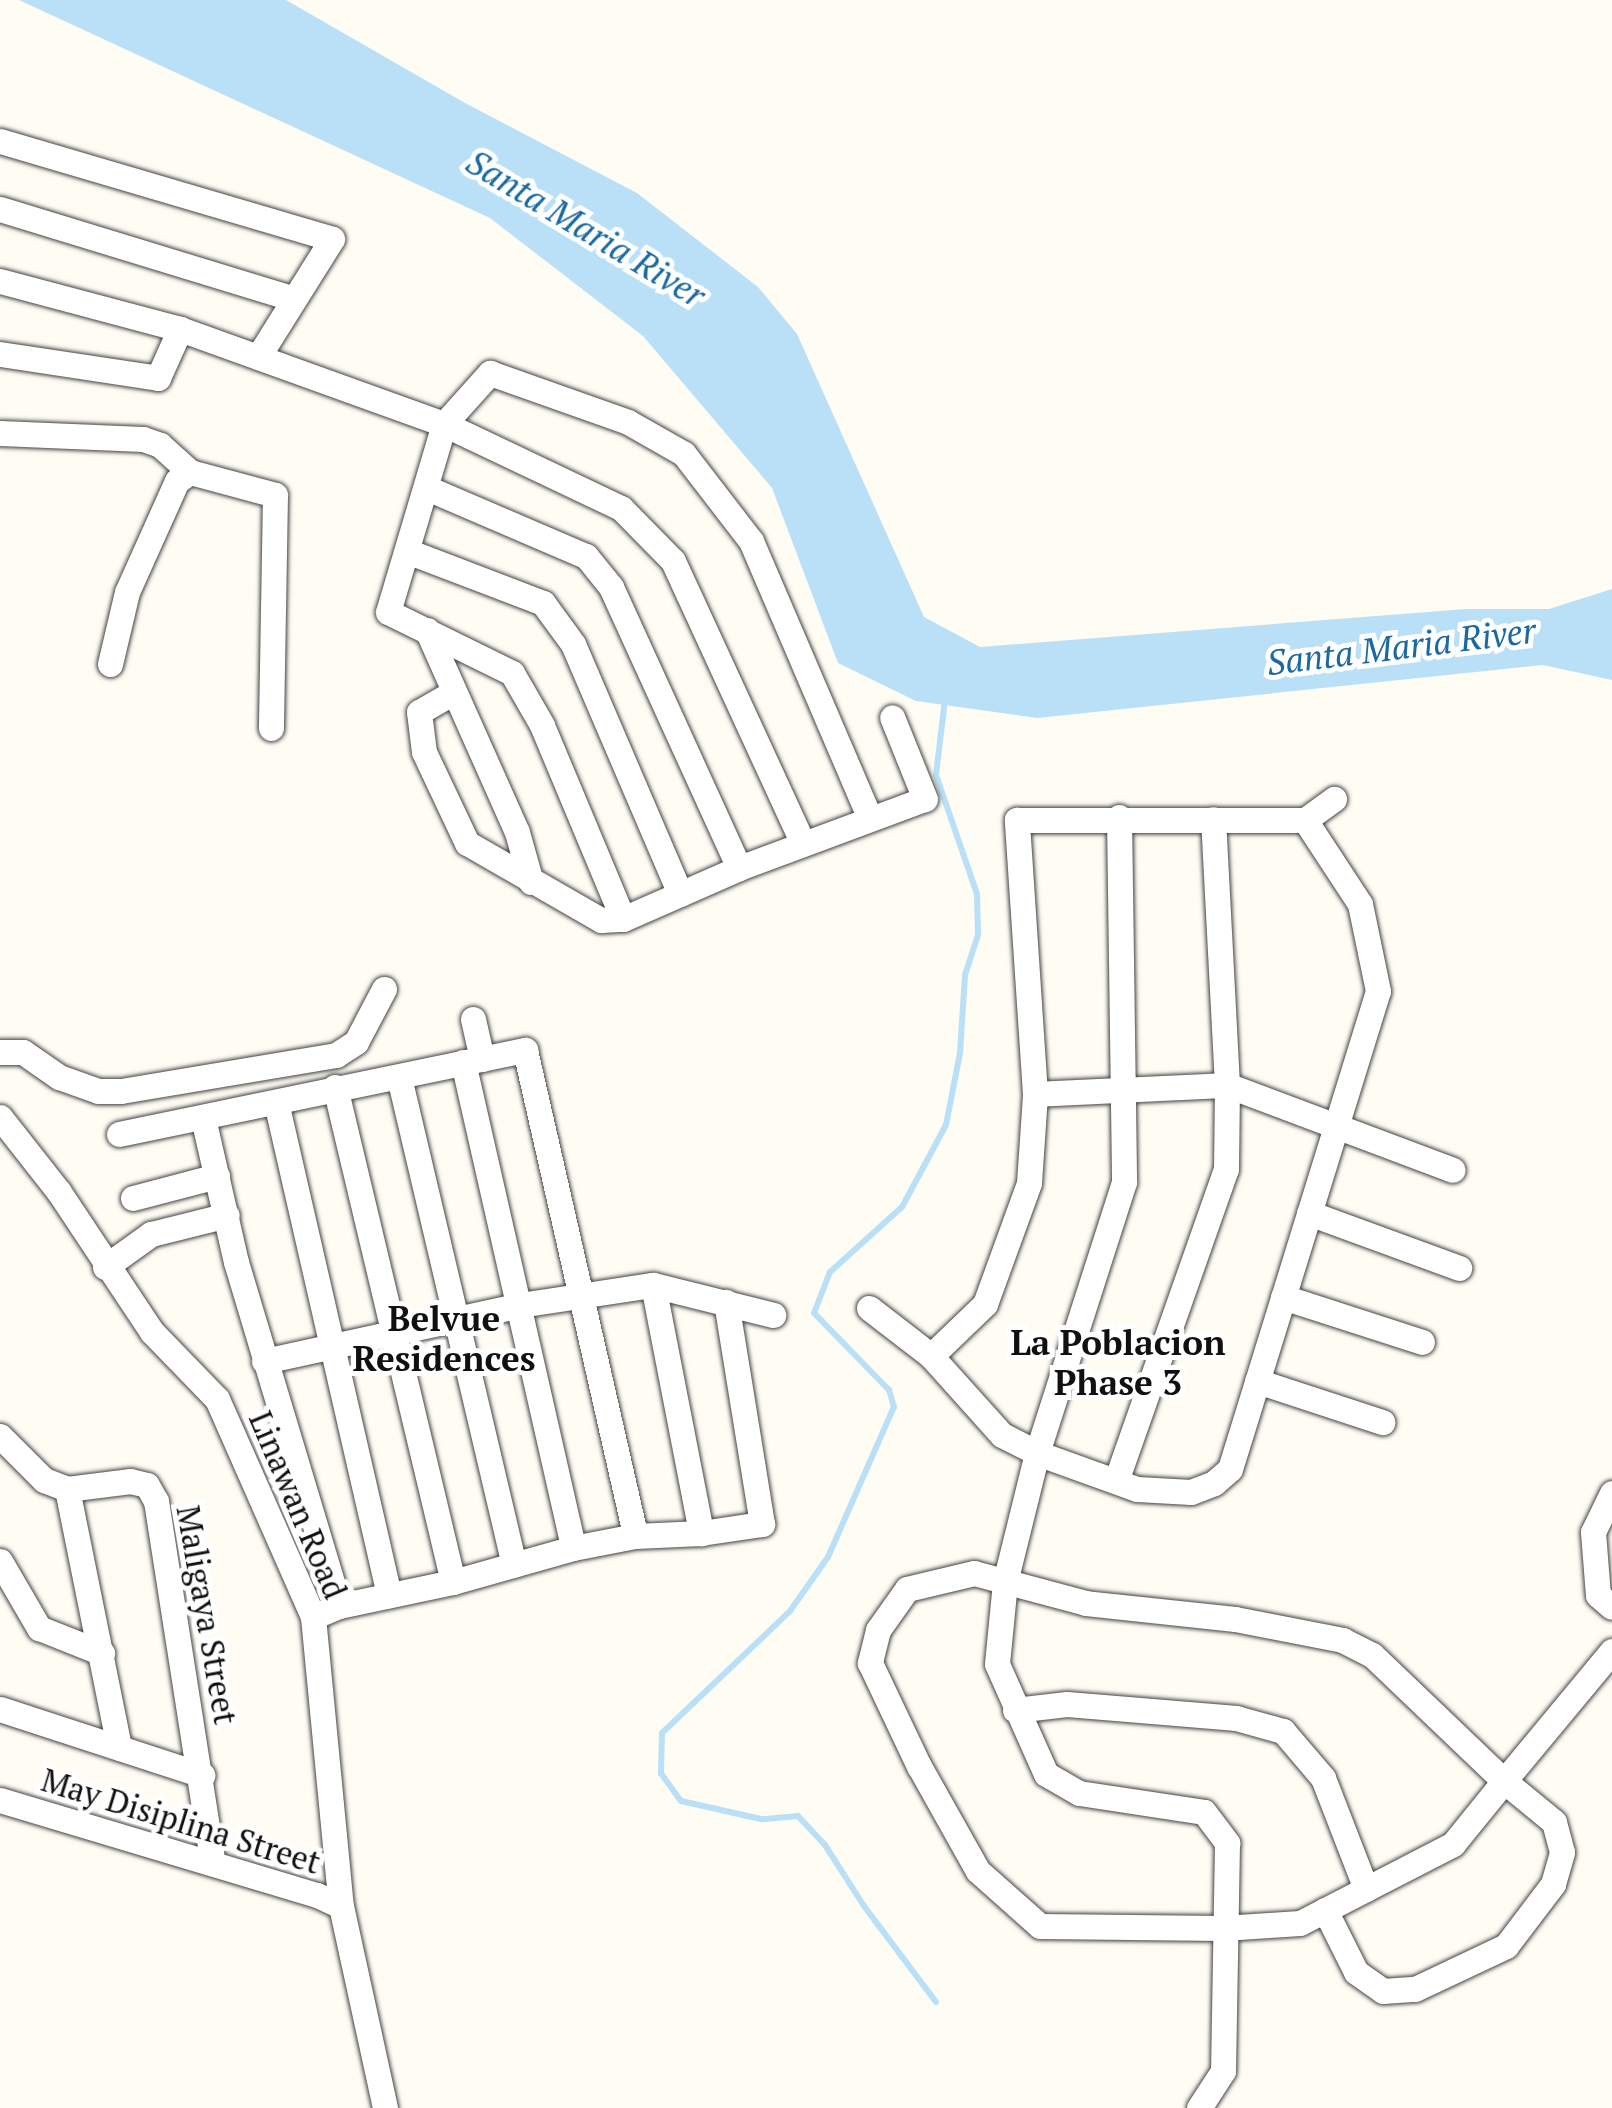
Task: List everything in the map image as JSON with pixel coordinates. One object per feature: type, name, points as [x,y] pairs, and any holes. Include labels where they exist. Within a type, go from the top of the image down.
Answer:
[{"type":"street","points":[[0,141],[332,239],[258,357]]},
{"type":"street","points":[[0,209],[294,299]]},
{"type":"street","points":[[0,281],[180,329],[444,424],[621,508],[673,561],[803,844]]},
{"type":"street","points":[[0,354],[158,378],[180,329]]},
{"type":"street","points":[[623,919],[542,725],[512,674],[388,612],[444,424],[490,373],[628,422],[684,454],[750,541],[870,818]]},
{"type":"street","points":[[0,433],[144,438],[160,445],[190,472],[274,495],[271,728]]},
{"type":"street","points":[[110,664],[127,592],[178,481],[190,472]]},
{"type":"street","points":[[427,488],[586,556],[611,587],[739,868]]},
{"type":"street","points":[[407,551],[543,604],[573,644],[680,894]]},
{"type":"street","points":[[427,630],[452,693],[518,832],[531,882]]},
{"type":"street","points":[[452,693],[418,712],[424,752],[467,844],[601,920],[623,919],[739,868],[925,800],[892,717]]},
{"type":"street","points":[[930,1356],[985,1304],[1028,1183],[1035,1094],[1017,820],[1119,817],[1304,820],[1334,799]]},
{"type":"street","points":[[1119,817],[1124,1182],[1037,1453],[1005,1582],[997,1664],[1046,1774],[1079,1793],[1204,1812],[1227,1843],[1223,2071],[1198,2108]]},
{"type":"street","points":[[1116,1481],[1226,1169],[1227,1085],[1213,819]]},
{"type":"street","points":[[870,1308],[930,1356],[1002,1435],[1037,1453],[1137,1488],[1191,1492],[1214,1484],[1230,1468],[1378,991],[1360,904],[1304,820]]},
{"type":"street","points":[[0,1052],[23,1052],[59,1077],[98,1091],[141,1087],[336,1054],[356,1042],[384,989]]},
{"type":"street","points":[[473,1019],[472,1061],[572,1548]]},
{"type":"street","points":[[120,1134],[525,1050],[635,1536]]},
{"type":"street","points":[[399,1077],[514,1566]]},
{"type":"street","points":[[1035,1094],[1227,1085],[1453,1170]]},
{"type":"street","points":[[335,1087],[453,1582]]},
{"type":"street","points":[[276,1102],[388,1595]]},
{"type":"street","name":"Linawan Road","points":[[0,1117],[59,1192],[105,1267],[152,1332],[217,1399],[313,1617],[341,1906],[385,2108]]},
{"type":"street","points":[[203,1118],[264,1361],[339,1606]]},
{"type":"street","points":[[133,1198],[217,1176]]},
{"type":"street","points":[[1309,1213],[1459,1268]]},
{"type":"street","points":[[105,1267],[151,1234],[227,1214]]},
{"type":"street","points":[[653,1285],[701,1533]]},
{"type":"street","points":[[264,1361],[520,1305],[653,1285],[773,1315]]},
{"type":"street","points":[[1284,1296],[1422,1342]]},
{"type":"street","points":[[313,1617],[339,1606],[453,1582],[572,1548],[635,1536],[701,1533],[762,1524],[726,1302]]},
{"type":"street","points":[[1257,1381],[1382,1422]]},
{"type":"street","points":[[0,1436],[44,1480],[67,1488],[119,1748]]},
{"type":"street","name":"Maligaya Street","points":[[67,1488],[130,1480],[147,1486],[156,1501],[213,1863]]},
{"type":"street","points":[[1612,1493],[1593,1532],[1598,1595],[1612,1607]]},
{"type":"street","points":[[0,1562],[40,1628],[102,1652]]},
{"type":"street","points":[[1325,1910],[1356,1972],[1383,1991],[1415,1989],[1506,1946],[1552,1884],[1562,1852],[1554,1822],[1504,1782],[1372,1655],[1343,1640],[1235,1620],[1086,1603],[974,1574],[907,1589],[878,1630],[870,1662],[918,1766],[978,1872],[1040,1926],[1223,1928],[1300,1923],[1325,1910],[1453,1844],[1504,1782],[1612,1651]]},
{"type":"street","points":[[1015,1710],[1067,1704],[1236,1718],[1283,1731],[1324,1778],[1366,1889]]},
{"type":"street","points":[[0,1709],[202,1774]]},
{"type":"street","name":"May Disiplina Street","points":[[0,1800],[213,1863],[341,1906]]},
{"type":"water","name":"Santa Maria River","points":[[19,0],[286,0],[465,103],[637,193],[758,287],[797,334],[924,617],[980,647],[1466,609],[1549,609],[1612,589],[1612,680],[1543,665],[1037,718],[916,701],[838,663],[772,488],[643,336],[490,218]]},
{"type":"waterway","points":[[936,2002],[864,1906],[825,1845],[798,1816],[761,1819],[681,1801],[661,1773],[662,1733],[790,1611],[828,1557],[894,1407],[889,1390],[814,1313],[830,1272],[902,1207],[946,1125],[960,1053],[965,975],[978,935],[977,894],[936,775],[945,700]]},
{"type":"district","name":"Belvue Residences","points":[[444,1338]]},
{"type":"district","name":"La Poblacion Phase 3","points":[[1118,1362]]}]
